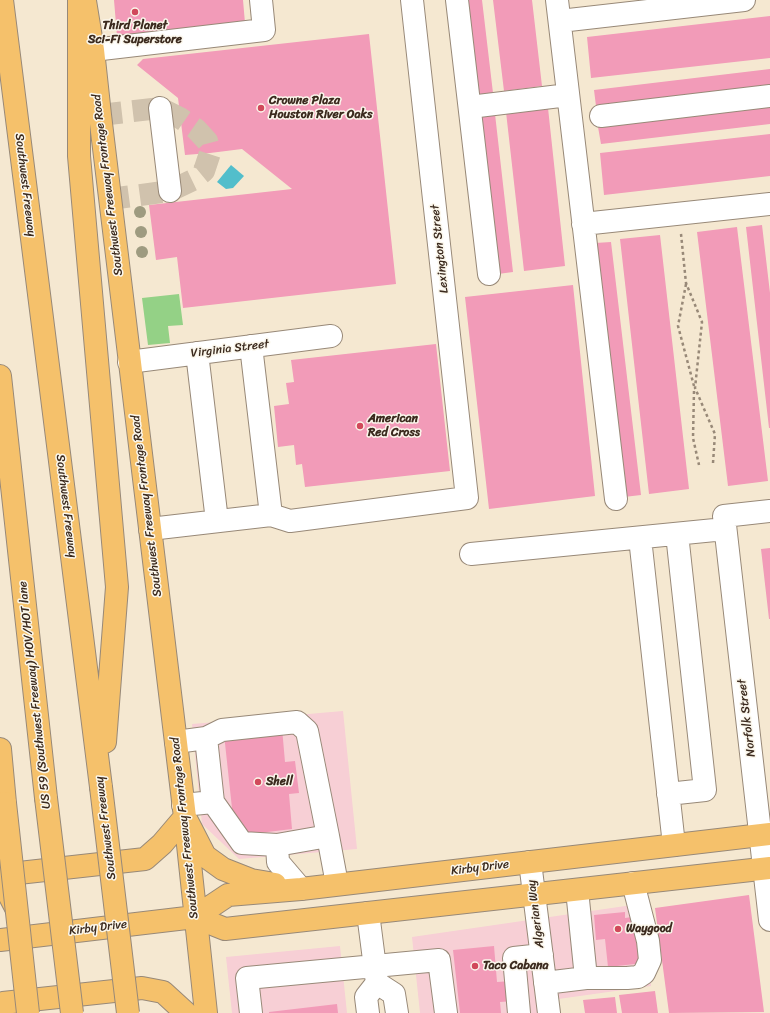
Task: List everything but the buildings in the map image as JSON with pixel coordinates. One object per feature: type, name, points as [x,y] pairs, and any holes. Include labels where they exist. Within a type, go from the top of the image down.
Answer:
[{"type":"main road","name":"Southwest Freeway","points":[[2,0],[128,1013]]},
{"type":"main road","points":[[79,0],[79,156],[117,587],[101,787]]},
{"type":"main road","name":"Southwest Freeway Frontage Road","points":[[85,0],[93,50],[129,362],[176,742],[206,1013]]},
{"type":"main road","name":"US 59 (Southwest Freeway) HOV/HOT lane","points":[[0,376],[46,798],[72,1013]]},
{"type":"main road","points":[[0,749],[28,1013]]},
{"type":"main road","points":[[17,910],[0,876],[145,859],[162,844],[184,811]]},
{"type":"main road","points":[[184,811],[205,856],[223,869],[251,880],[301,889]]},
{"type":"main road","name":"Kirby Drive","points":[[0,940],[195,917],[228,895],[301,889],[765,835]]},
{"type":"main road","name":"Kirby Drive","points":[[195,917],[225,929],[767,868]]},
{"type":"main road","points":[[0,1004],[142,988],[163,992],[186,1013]]},
{"type":"street","points":[[93,50],[264,30],[261,0]]},
{"type":"street","name":"Lexington Street","points":[[271,515],[290,521],[467,498],[412,0]]},
{"type":"street","points":[[457,0],[489,274]]},
{"type":"street","points":[[616,498],[559,10],[744,0]]},
{"type":"street","points":[[470,107],[568,95]]},
{"type":"street","points":[[600,116],[770,96]]},
{"type":"street","points":[[160,108],[170,191]]},
{"type":"street","points":[[583,224],[770,204]]},
{"type":"street","name":"Virginia Street","points":[[129,362],[197,352],[331,336]]},
{"type":"street","points":[[150,529],[271,515],[251,346]]},
{"type":"street","points":[[197,352],[217,521]]},
{"type":"street","points":[[472,554],[676,534],[770,511]]},
{"type":"street","name":"Norfolk Street","points":[[724,523],[765,835],[770,920]]},
{"type":"street","points":[[668,794],[705,790],[676,534]]},
{"type":"street","points":[[640,538],[674,845]]},
{"type":"street","points":[[176,742],[206,738],[222,730],[297,722],[307,732],[337,884]]},
{"type":"street","points":[[206,738],[213,802],[242,843],[277,845],[328,836]]},
{"type":"street","points":[[184,811],[213,802]]},
{"type":"street","points":[[277,845],[278,862],[301,889]]},
{"type":"street","name":"Algerian Way","points":[[530,862],[548,1013]]},
{"type":"street","points":[[545,983],[586,978],[632,978],[638,977],[644,973],[650,960],[648,941],[633,883]]},
{"type":"street","points":[[577,890],[586,978]]},
{"type":"street","points":[[368,913],[375,975],[366,997],[368,1013]]},
{"type":"street","points":[[519,1013],[514,958],[542,955]]},
{"type":"street","points":[[251,1013],[246,978],[375,975],[439,960],[446,1013]]},
{"type":"street","points":[[375,975],[394,994],[397,1013]]},
{"type":"path","points":[[679,214],[686,283],[678,326],[694,388],[715,434],[713,463]]},
{"type":"path","points":[[686,283],[702,322],[694,388],[693,438],[699,465]]},
{"type":"shaded area","points":[[343,711],[357,849],[239,859],[202,824],[192,724]]},
{"type":"shaded area","points":[[646,903],[651,986],[537,1002],[538,1013],[420,1013],[412,937]]},
{"type":"shaded area","points":[[340,946],[347,1013],[232,1013],[226,957]]},
{"type":"green space","points":[[179,294],[183,325],[168,326],[170,343],[148,345],[142,298]]},
{"type":"water","points":[[231,165],[244,176],[233,188],[226,189],[217,182]]},
{"type":"tunnel","points":[[100,115],[160,108],[180,118],[196,129],[207,141],[210,153],[204,171],[193,180],[170,191],[110,199]]},
{"type":"place","name":"Third Planet Sci-Fi Superstore","points":[[135,12]]},
{"type":"place","name":"Crowne Plaza Houston River Oaks","points":[[261,108]]},
{"type":"place","name":"American Red Cross","points":[[360,426]]},
{"type":"place","name":"Shell","points":[[258,782]]},
{"type":"place","name":"Waygood","points":[[618,929]]},
{"type":"place","name":"Taco Cabana","points":[[475,966]]}]
